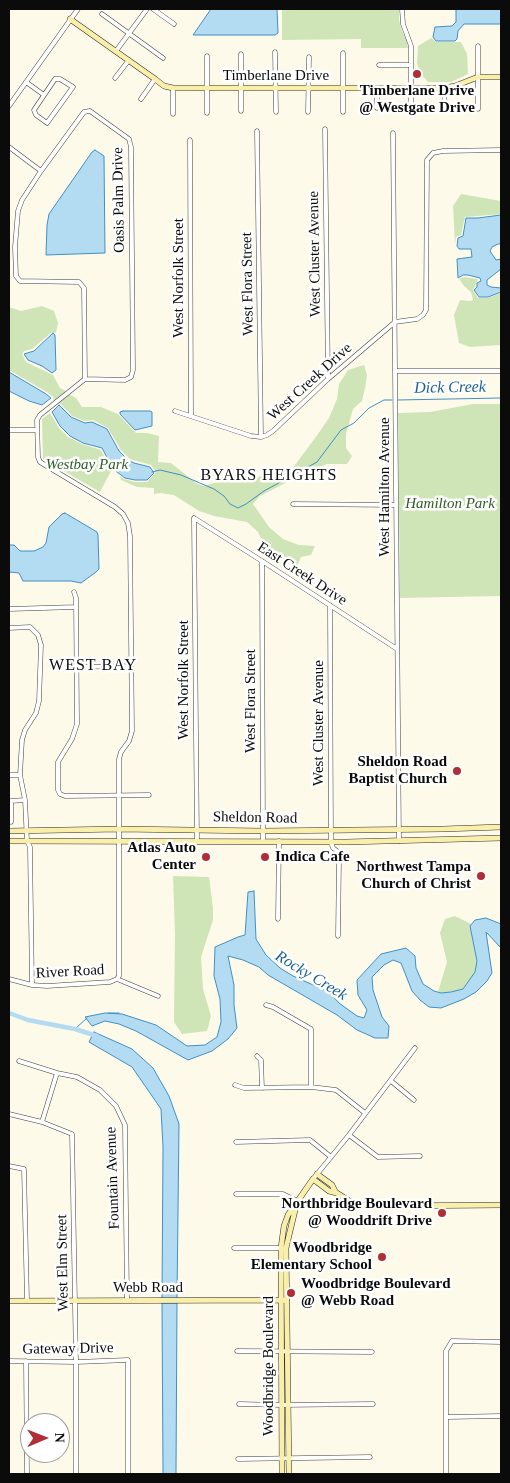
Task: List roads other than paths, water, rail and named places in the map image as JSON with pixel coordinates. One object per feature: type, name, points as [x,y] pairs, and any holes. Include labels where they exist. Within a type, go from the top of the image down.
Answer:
[{"type":"street","points":[[9,106],[78,9]]},
{"type":"street","points":[[116,51],[147,9]]},
{"type":"street","points":[[153,9],[174,24]]},
{"type":"street","points":[[402,9],[403,24],[411,46],[411,110]]},
{"type":"street","points":[[102,14],[163,58]]},
{"type":"street","name":"Timberlane Drive","points":[[70,19],[164,86],[172,88],[444,88],[478,77],[501,77]]},
{"type":"street","points":[[478,46],[478,109]]},
{"type":"street","points":[[275,52],[276,112]]},
{"type":"street","points":[[343,53],[343,112]]},
{"type":"street","points":[[241,54],[242,112]]},
{"type":"street","points":[[207,56],[208,112]]},
{"type":"street","points":[[308,112],[309,57]]},
{"type":"street","points":[[115,78],[129,60]]},
{"type":"street","points":[[379,65],[411,65]]},
{"type":"street","points":[[56,79],[60,79],[73,87],[48,123],[34,113],[44,95],[56,79]]},
{"type":"street","points":[[142,99],[155,79]]},
{"type":"street","points":[[26,82],[44,95]]},
{"type":"street","points":[[172,88],[172,114]]},
{"type":"street","points":[[377,88],[377,108]]},
{"type":"street","points":[[444,88],[445,109]]},
{"type":"street","name":"Oasis Palm Drive","points":[[90,111],[129,139],[132,147],[133,370],[131,377],[125,380],[85,378],[84,288],[79,282],[20,281],[16,276],[15,247],[18,210],[22,200],[84,112],[90,111]]},
{"type":"street","name":"West Cluster Avenue","points":[[326,129],[328,379]]},
{"type":"street","name":"West Flora Street","points":[[258,131],[261,436]]},
{"type":"street","name":"West Hamilton Avenue","points":[[393,133],[399,841]]},
{"type":"street","name":"West Norfolk Street","points":[[190,140],[191,416]]},
{"type":"street","points":[[9,147],[41,171]]},
{"type":"street","points":[[394,322],[417,319],[426,310],[427,160],[433,153],[443,151],[501,150]]},
{"type":"street","name":"West Creek Drive","points":[[175,412],[252,436],[261,436],[272,431],[394,322]]},
{"type":"street","points":[[395,371],[501,370]]},
{"type":"street","points":[[85,378],[40,414],[37,420],[38,457],[40,462],[115,507],[123,514],[128,523],[130,536],[132,731],[119,759],[119,976],[117,979]]},
{"type":"street","points":[[9,430],[37,430]]},
{"type":"street","points":[[293,504],[396,505]]},
{"type":"street","name":"West Norfolk Street","points":[[194,518],[197,841]]},
{"type":"street","name":"East Creek Drive","points":[[194,518],[262,560],[397,649]]},
{"type":"street","name":"West Flora Street","points":[[262,560],[263,841]]},
{"type":"street","points":[[74,592],[76,607],[77,724],[72,739],[58,762],[58,790],[60,794],[65,796],[149,795]]},
{"type":"street","name":"West Cluster Avenue","points":[[330,605],[331,842],[339,858],[338,936]]},
{"type":"street","points":[[9,609],[76,607]]},
{"type":"street","points":[[9,628],[30,627],[38,635],[41,645],[39,702],[22,740],[20,775],[25,800],[27,841],[30,847],[32,986]]},
{"type":"street","points":[[77,667],[132,666]]},
{"type":"street","points":[[9,775],[20,775]]},
{"type":"street","points":[[11,822],[11,801],[25,800]]},
{"type":"street","name":"Sheldon Road","points":[[9,830],[196,829],[331,831],[501,828]]},
{"type":"street","points":[[454,829],[454,840]]},
{"type":"street","name":"Sheldon Road","points":[[9,841],[331,842],[501,838]]},
{"type":"street","points":[[278,919],[279,841]]},
{"type":"street","name":"River Road","points":[[9,980],[32,986],[110,982],[117,979],[158,996]]},
{"type":"street","points":[[266,1005],[273,1006],[311,1029],[311,1088]]},
{"type":"street","name":"Woodbridge Boulevard","points":[[284,1300],[281,1248],[284,1226],[288,1215],[313,1179],[415,1048]]},
{"type":"street","points":[[257,1056],[261,1060],[262,1088]]},
{"type":"street","name":"Fountain Avenue","points":[[19,1061],[77,1077],[100,1090],[116,1106],[125,1125],[127,1300]]},
{"type":"street","points":[[9,1114],[42,1122],[57,1073]]},
{"type":"street","points":[[391,1081],[414,1100]]},
{"type":"street","points":[[235,1085],[244,1088],[336,1090],[365,1113]]},
{"type":"street","name":"West Elm Street","points":[[42,1122],[72,1134],[76,1474]]},
{"type":"street","points":[[349,1135],[378,1157],[420,1156]]},
{"type":"street","points":[[236,1142],[310,1140],[331,1158]]},
{"type":"street","points":[[9,1166],[24,1169],[27,1301]]},
{"type":"street","points":[[317,1174],[332,1185],[337,1193]]},
{"type":"street","points":[[313,1179],[329,1191],[337,1193],[351,1202],[373,1206],[501,1205]]},
{"type":"street","points":[[236,1194],[283,1194],[297,1201]]},
{"type":"street","name":"Woodbridge Boulevard","points":[[282,1474],[281,1406],[286,1248],[297,1201]]},
{"type":"street","points":[[234,1248],[281,1248]]},
{"type":"street","name":"Webb Road","points":[[9,1301],[284,1300]]},
{"type":"street","points":[[446,1474],[446,1351],[452,1341],[501,1342]]},
{"type":"street","points":[[237,1351],[372,1352]]},
{"type":"street","name":"Woodbridge Boulevard","points":[[284,1352],[288,1405],[289,1474]]},
{"type":"street","name":"Gateway Drive","points":[[9,1361],[76,1362],[128,1360],[128,1474]]},
{"type":"street","points":[[26,1361],[27,1474]]},
{"type":"street","points":[[239,1404],[281,1406],[373,1404]]},
{"type":"street","points":[[447,1417],[501,1416]]},
{"type":"street","points":[[238,1459],[370,1457]]},
{"type":"water","points":[[211,9],[277,9],[278,33],[275,35],[193,35]]},
{"type":"water","points":[[456,9],[501,9],[501,24],[464,24],[458,31],[455,41],[436,41],[433,37],[435,27],[452,26],[456,22]]},
{"type":"water","points":[[95,150],[104,156],[105,253],[46,255],[49,214]]},
{"type":"water","points":[[501,215],[501,244],[492,247],[490,251],[496,260],[501,259],[501,269],[487,280],[487,285],[501,288],[501,292],[488,297],[479,297],[474,290],[477,287],[477,283],[481,281],[480,278],[463,275],[458,278],[457,259],[472,257],[471,249],[459,249],[457,246],[458,238],[463,236],[466,218]]},
{"type":"water","points":[[53,333],[55,335],[56,370],[52,373],[28,360],[24,354],[34,351]]},
{"type":"water","points":[[9,372],[51,398],[42,405],[9,391]]},
{"type":"water","points":[[59,405],[71,417],[85,423],[92,422],[107,429],[119,451],[128,460],[150,467],[154,473],[147,480],[125,478],[113,469],[102,448],[83,443],[70,436],[60,426],[52,412]]},
{"type":"water","points":[[123,411],[152,412],[152,426],[135,430],[120,414]]},
{"type":"water","points":[[65,513],[97,532],[99,569],[81,583],[71,581],[23,581],[19,573],[9,572],[9,545],[14,545],[20,551],[34,551],[43,547],[46,543],[49,527]]},
{"type":"water","points":[[254,891],[256,939],[266,955],[280,968],[329,992],[339,1003],[357,1016],[364,1018],[367,1010],[358,995],[357,980],[381,954],[406,948],[415,956],[416,968],[423,984],[441,993],[463,989],[475,972],[477,961],[470,926],[475,920],[486,918],[501,924],[501,948],[486,932],[492,973],[476,992],[441,1008],[429,1007],[412,991],[401,963],[393,960],[384,965],[372,977],[373,990],[382,1017],[389,1026],[388,1038],[375,1038],[357,1030],[337,1015],[268,975],[259,967],[228,956],[234,985],[237,1028],[228,1039],[212,1051],[188,1060],[136,1031],[119,1024],[105,1021],[92,1026],[85,1017],[105,1013],[122,1014],[156,1025],[187,1046],[205,1045],[217,1037],[221,1022],[220,999],[214,976],[215,947],[245,935],[248,892]]},
{"type":"water","points":[[94,1032],[132,1049],[153,1068],[169,1096],[179,1124],[177,1299],[162,1299],[163,1147],[161,1109],[132,1067],[89,1042]]},
{"type":"water","points":[[162,1303],[177,1303],[176,1474],[163,1474]]},
{"type":"waterway","name":"Dick Creek","points":[[398,400],[501,398]]},
{"type":"waterway","name":"Dick Creek","points":[[152,472],[160,470],[181,475],[214,489],[224,496],[230,504],[238,508],[264,491],[317,462],[341,430],[354,423],[369,408],[384,400],[392,400]]},
{"type":"waterway","points":[[9,1013],[28,1020],[75,1029],[97,1036]]},
{"type":"waterway","name":"Rocky Creek","points":[[108,1013],[119,1013]]},
{"type":"waterway","name":"Rocky Creek","points":[[75,1029],[87,1018]]},
{"type":"place","name":"Timberlane Drive @ Westgate Drive","points":[[417,74]]},
{"type":"place","name":"Sheldon Road Baptist Church","points":[[457,771]]},
{"type":"place","name":"Atlas Auto Center","points":[[206,857]]},
{"type":"place","name":"Indica Cafe","points":[[265,857]]},
{"type":"place","name":"Northwest Tampa Church of Christ","points":[[481,876]]},
{"type":"place","name":"Northbridge Boulevard @ Wooddrift Drive","points":[[442,1213]]},
{"type":"place","name":"Woodbridge Elementary School","points":[[382,1257]]},
{"type":"place","name":"Woodbridge Boulevard @ Webb Road","points":[[291,1293]]},
{"type":"district","name":"BYARS HEIGHTS","points":[[269,476]]},
{"type":"district","name":"WEST BAY","points":[[93,666]]},
{"type":"park label","name":"Westbay Park","points":[[87,465]]},
{"type":"park label","name":"Hamilton Park","points":[[450,504]]}]
